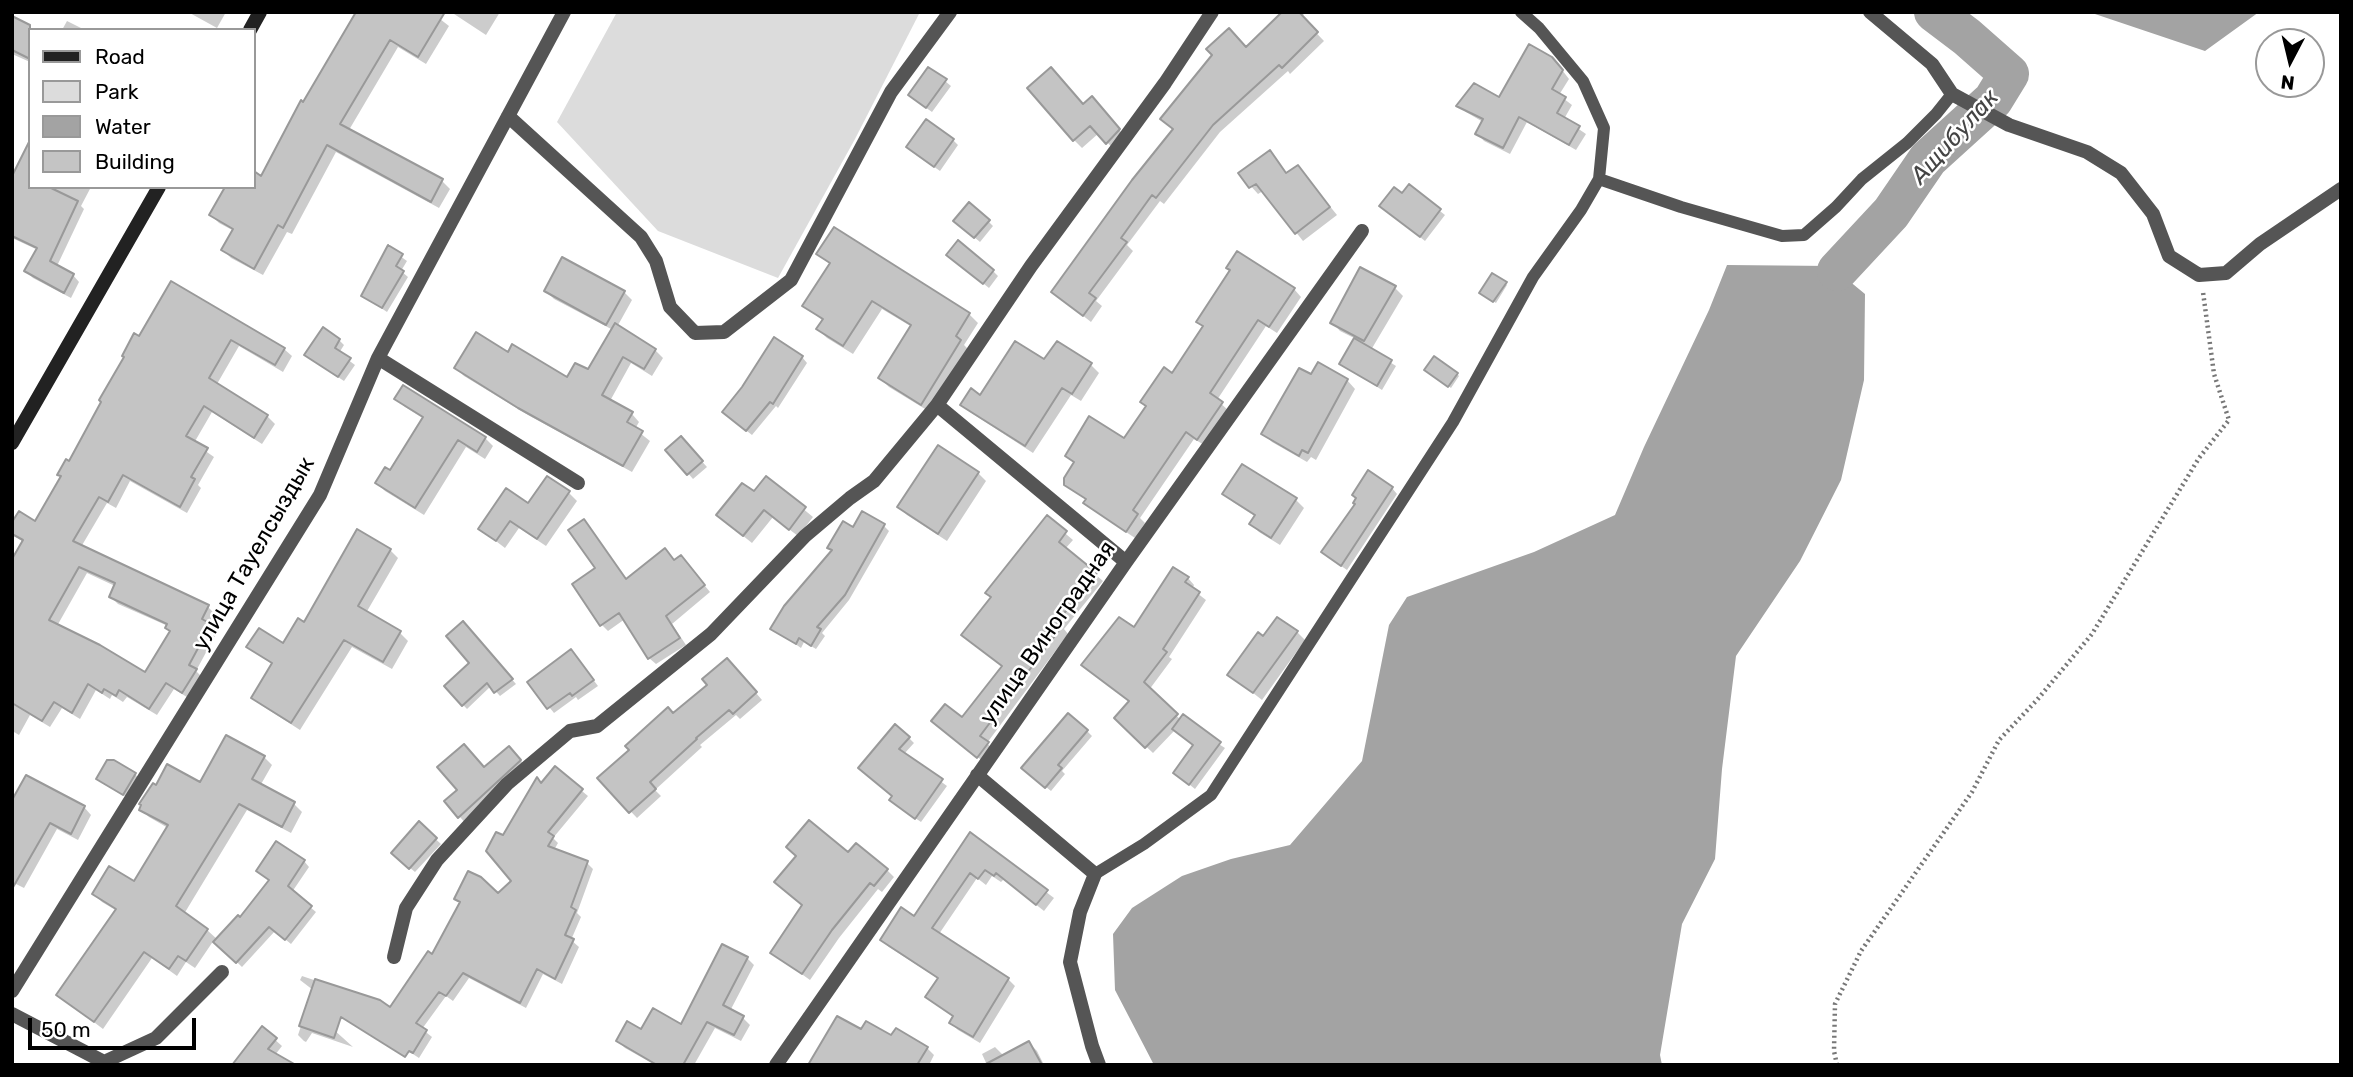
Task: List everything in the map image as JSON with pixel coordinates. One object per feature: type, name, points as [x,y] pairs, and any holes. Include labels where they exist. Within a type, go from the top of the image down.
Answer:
[{"type":"main road","points":[[251,28],[260,12]]},
{"type":"main road","points":[[12,443],[158,189]]},
{"type":"street","name":"улица Тауелсыздык","points":[[12,991],[320,495],[378,358],[564,12]]},
{"type":"street","points":[[508,116],[641,237],[656,261],[670,307],[695,333],[724,332],[791,280],[891,92],[950,12]]},
{"type":"street","points":[[394,957],[406,908],[438,860],[507,783],[570,731],[597,726],[711,634],[805,536],[874,481],[937,405],[1031,266],[1165,83],[1212,12]]},
{"type":"street","points":[[1870,12],[1932,65],[1952,94],[2009,125],[2087,152],[2121,173],[2153,214],[2169,256],[2199,275],[2226,272],[2260,244],[2341,189]]},
{"type":"street","name":"улица Виноградная","points":[[776,1065],[1126,562],[1362,231]]},
{"type":"street","points":[[378,358],[578,483]]},
{"type":"street","points":[[937,405],[1126,562]]},
{"type":"street","points":[[977,775],[1095,874],[1080,912],[1070,962],[1092,1046],[1100,1065]]},
{"type":"street","points":[[12,1014],[104,1062],[156,1038],[222,972]]},
{"type":"lane","points":[[1095,874],[1144,845],[1211,795],[1453,422],[1533,277],[1581,210],[1599,179],[1604,128],[1583,81],[1521,12]]},
{"type":"lane","points":[[1599,179],[1756,229],[1782,236],[1804,235],[1862,179],[1908,143],[1952,94]]},
{"type":"path","points":[[1837,1065],[1834,1051],[1835,1004],[1861,951],[1972,792],[1998,740],[2037,700],[2092,634],[2199,458],[2229,420],[2214,374],[2199,275]]},
{"type":"green space","points":[[617,12],[920,12],[855,139],[778,278],[658,231],[557,122]]},
{"type":"water","points":[[2089,12],[2259,12],[2205,51]]},
{"type":"water","points":[[1727,265],[1831,266],[1865,294],[1864,380],[1841,480],[1800,561],[1736,656],[1722,769],[1715,859],[1682,924],[1660,1055],[1662,1065],[1154,1065],[1115,990],[1113,934],[1132,908],[1182,876],[1231,859],[1290,845],[1362,761],[1389,625],[1407,597],[1534,552],[1615,515]]},
{"type":"building","points":[[356,12],[445,12],[418,57],[390,40],[340,124],[443,179],[431,202],[327,145],[283,228],[278,225],[254,269],[221,250],[233,229],[209,215],[224,189],[256,189],[256,172],[261,176],[301,100],[303,102]]},
{"type":"building","points":[[1282,12],[1299,12],[1318,32],[1282,68],[1279,65],[1213,125],[1156,198],[1152,195],[1121,238],[1127,242],[1089,293],[1096,298],[1083,316],[1051,292],[1132,180],[1173,129],[1160,119],[1212,55],[1206,49],[1229,28],[1246,47]]},
{"type":"building","points":[[12,16],[30,25],[30,28],[28,58],[12,50]]},
{"type":"building","points":[[1529,44],[1552,57],[1563,70],[1552,89],[1566,97],[1557,113],[1580,126],[1569,145],[1519,117],[1503,148],[1475,134],[1483,119],[1456,106],[1474,83],[1499,97]]},
{"type":"building","points":[[928,67],[947,79],[926,108],[908,95]]},
{"type":"building","points":[[1051,67],[1083,104],[1092,96],[1120,129],[1106,144],[1090,126],[1073,141],[1027,88]]},
{"type":"building","points":[[926,119],[954,139],[934,167],[906,147]]},
{"type":"building","points":[[28,144],[28,189],[53,189],[78,201],[50,261],[74,274],[64,293],[24,271],[37,248],[12,236],[12,176]]},
{"type":"building","points":[[1270,150],[1286,173],[1298,165],[1330,207],[1295,234],[1256,184],[1249,188],[1238,173]]},
{"type":"building","points":[[1409,184],[1441,209],[1420,237],[1379,206],[1394,187],[1402,193]]},
{"type":"building","points":[[969,202],[990,220],[974,238],[953,221]]},
{"type":"building","points":[[834,227],[970,313],[956,336],[961,340],[921,405],[878,378],[911,325],[872,301],[843,346],[816,329],[823,319],[802,306],[830,263],[816,254]]},
{"type":"building","points":[[958,240],[994,270],[983,284],[946,255]]},
{"type":"building","points":[[388,245],[403,254],[396,266],[404,271],[382,308],[361,296]]},
{"type":"building","points":[[1237,251],[1295,288],[1269,327],[1258,320],[1210,393],[1223,402],[1197,440],[1186,432],[1133,510],[1138,514],[1126,532],[1083,503],[1086,499],[1064,485],[1064,478],[1074,462],[1065,456],[1089,416],[1124,438],[1146,406],[1140,402],[1164,367],[1172,373],[1203,326],[1196,322],[1230,270],[1226,268]]},
{"type":"building","points":[[562,257],[625,291],[606,325],[544,291]]},
{"type":"building","points":[[1360,267],[1396,286],[1364,341],[1330,323]]},
{"type":"building","points":[[1492,273],[1507,282],[1493,302],[1479,293]]},
{"type":"building","points":[[171,281],[285,348],[275,365],[231,340],[209,378],[268,415],[254,438],[204,406],[186,436],[208,448],[191,477],[195,479],[180,507],[123,475],[108,502],[99,497],[73,541],[209,605],[202,619],[211,624],[189,665],[197,669],[182,693],[166,683],[149,709],[119,690],[116,696],[104,689],[102,693],[88,684],[72,713],[54,702],[42,721],[12,703],[12,559],[23,540],[12,534],[12,522],[19,511],[35,521],[61,476],[57,475],[66,459],[69,461],[101,402],[99,400],[124,357],[122,356],[134,333],[139,336]],"holes":[[[79,567],[115,583],[109,597],[167,624],[165,628],[170,631],[145,672],[100,645],[49,620]]]},
{"type":"building","points":[[615,323],[656,349],[644,369],[623,357],[602,395],[633,412],[627,422],[643,431],[623,466],[518,408],[454,368],[476,332],[508,352],[512,344],[567,377],[575,363],[588,369]]},
{"type":"building","points":[[323,327],[340,339],[335,348],[351,358],[338,377],[304,355]]},
{"type":"building","points":[[774,337],[803,356],[773,404],[770,402],[746,431],[722,412],[742,387]]},
{"type":"building","points":[[1354,338],[1392,360],[1377,386],[1339,364]]},
{"type":"building","points":[[1015,341],[1044,359],[1057,341],[1092,363],[1072,394],[1062,388],[1025,446],[960,405],[971,388],[980,395]]},
{"type":"building","points":[[1434,356],[1458,373],[1448,387],[1424,370]]},
{"type":"building","points":[[1318,362],[1348,379],[1308,453],[1302,450],[1299,456],[1261,434],[1299,368],[1311,374]]},
{"type":"building","points":[[403,385],[486,437],[477,452],[458,440],[415,508],[375,483],[385,467],[390,470],[423,417],[394,399]]},
{"type":"building","points":[[681,436],[703,461],[687,475],[665,450]]},
{"type":"building","points":[[938,445],[979,472],[938,534],[897,507]]},
{"type":"building","points":[[1242,464],[1297,498],[1271,538],[1249,524],[1255,515],[1222,494]]},
{"type":"building","points":[[1368,470],[1393,487],[1341,566],[1321,552],[1355,504],[1353,503],[1356,498],[1352,495]]},
{"type":"building","points":[[547,476],[570,491],[537,539],[510,521],[496,541],[478,529],[506,488],[528,503]]},
{"type":"building","points":[[766,476],[806,507],[789,530],[764,510],[743,536],[716,515],[742,483],[754,491]]},
{"type":"building","points":[[862,511],[885,524],[845,595],[817,627],[821,629],[811,646],[799,638],[796,644],[770,629],[784,606],[832,550],[827,548],[843,521],[853,527]]},
{"type":"building","points":[[1047,515],[1067,531],[1059,542],[1097,573],[1057,622],[1063,625],[980,736],[989,742],[977,758],[931,721],[945,704],[962,717],[1002,666],[961,635],[991,597],[985,593]]},
{"type":"building","points":[[584,519],[626,579],[665,548],[674,560],[681,555],[705,585],[666,616],[680,638],[648,659],[619,613],[600,626],[572,584],[595,568],[568,530]]},
{"type":"building","points":[[357,529],[391,549],[358,606],[401,631],[383,662],[344,640],[291,723],[251,698],[272,663],[246,647],[259,628],[283,643],[298,618],[304,622]]},
{"type":"building","points":[[1173,567],[1189,577],[1185,582],[1200,592],[1163,649],[1167,652],[1144,682],[1178,714],[1145,748],[1114,718],[1129,701],[1081,665],[1119,617],[1134,627]]},
{"type":"building","points":[[1277,617],[1298,631],[1253,693],[1227,675],[1258,632],[1263,636]]},
{"type":"building","points":[[463,621],[513,679],[494,693],[487,683],[462,706],[444,686],[469,663],[446,636]]},
{"type":"building","points":[[571,649],[594,680],[547,709],[527,682]]},
{"type":"building","points":[[727,658],[757,692],[733,714],[729,710],[696,738],[650,782],[656,789],[629,813],[597,778],[629,750],[625,746],[668,707],[673,713],[707,685],[702,679]]},
{"type":"building","points":[[1068,713],[1088,730],[1058,765],[1062,768],[1045,788],[1021,768]]},
{"type":"building","points":[[1183,714],[1221,742],[1189,785],[1173,773],[1193,745],[1172,729]]},
{"type":"building","points":[[895,724],[910,737],[899,749],[943,779],[915,819],[889,800],[892,796],[858,768]]},
{"type":"building","points":[[226,735],[265,756],[252,779],[295,802],[282,827],[239,804],[176,906],[208,929],[186,961],[178,956],[169,969],[144,952],[94,1022],[56,995],[116,909],[92,894],[109,866],[134,881],[168,825],[139,810],[139,804],[153,783],[156,785],[167,764],[200,782]]},
{"type":"building","points":[[464,744],[484,767],[509,746],[521,760],[458,818],[444,801],[457,790],[437,767]]},
{"type":"building","points":[[107,760],[114,760],[136,773],[123,795],[96,779]]},
{"type":"building","points":[[555,766],[583,789],[548,832],[554,836],[548,846],[588,861],[571,907],[576,910],[565,935],[574,939],[555,979],[537,969],[520,1003],[463,973],[446,996],[439,992],[416,1023],[427,1030],[413,1053],[409,1051],[405,1057],[341,1017],[334,1038],[299,1026],[315,979],[380,1000],[390,1007],[428,951],[432,954],[460,902],[454,899],[468,871],[481,877],[498,893],[511,881],[486,851],[496,832],[503,835],[537,777],[541,783]]},
{"type":"building","points":[[26,775],[85,806],[71,834],[50,823],[12,889],[12,800]]},
{"type":"building","points":[[809,820],[848,852],[856,843],[888,869],[874,886],[870,883],[832,930],[802,974],[770,953],[802,905],[774,882],[796,856],[786,847]]},
{"type":"building","points":[[419,821],[437,838],[409,869],[391,853]]},
{"type":"building","points":[[970,832],[1048,890],[1036,905],[996,873],[994,876],[985,870],[978,879],[970,873],[932,928],[1009,978],[973,1037],[949,1023],[953,1016],[925,997],[938,978],[880,940],[901,907],[914,916]]},
{"type":"building","points":[[276,841],[305,860],[288,886],[312,906],[285,940],[269,927],[236,963],[213,942],[238,915],[240,917],[269,880],[256,871]]},
{"type":"building","points":[[722,944],[748,957],[723,1005],[744,1016],[734,1035],[707,1022],[683,1065],[657,1065],[616,1041],[627,1021],[641,1029],[653,1008],[681,1024]]},
{"type":"building","points":[[837,1016],[861,1029],[866,1021],[891,1035],[896,1028],[928,1047],[917,1065],[808,1065]]},
{"type":"building","points":[[262,1026],[277,1038],[268,1049],[296,1065],[232,1065]]},
{"type":"building","points":[[1029,1041],[1042,1065],[984,1065]]},
{"type":"waterway","name":"Ащибулак","points":[[1837,271],[1891,213],[1928,159],[1993,100],[2009,74],[1934,12]]}]
